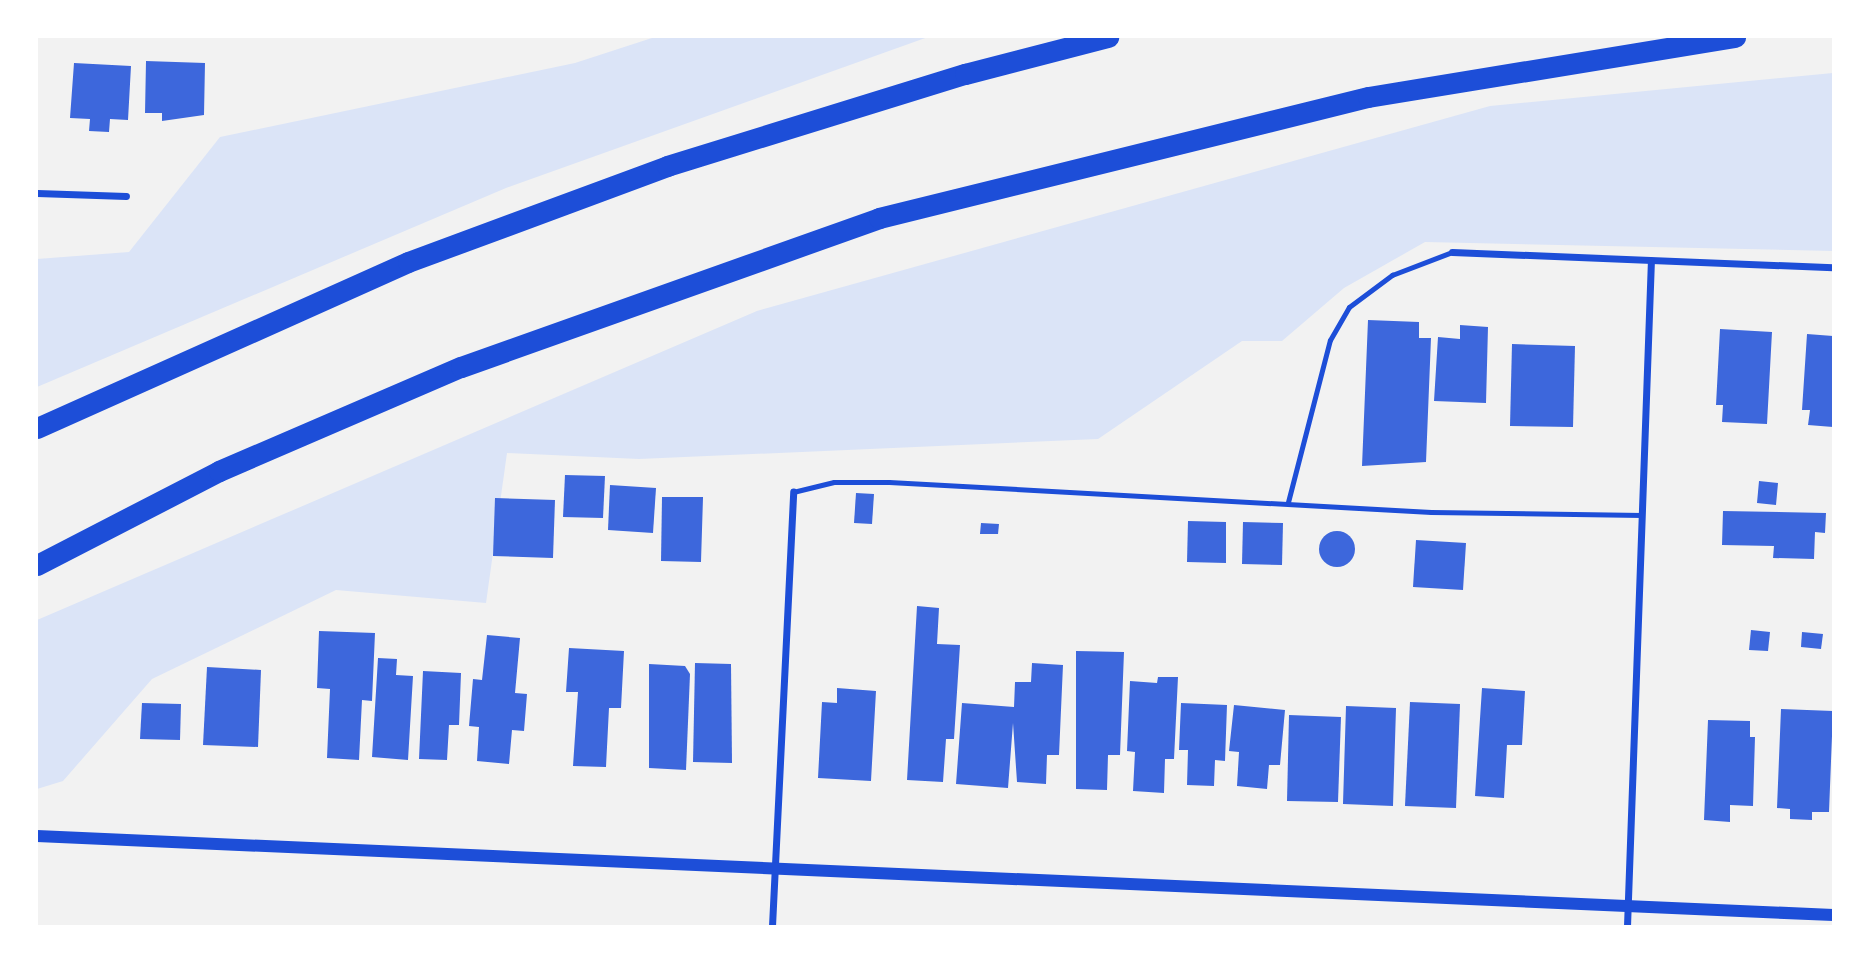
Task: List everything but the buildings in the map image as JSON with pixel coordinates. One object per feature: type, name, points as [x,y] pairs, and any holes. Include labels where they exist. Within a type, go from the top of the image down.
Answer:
[{"type":"highway","points":[[37,428],[408,262],[667,166],[965,74],[1108,37]]},
{"type":"highway","points":[[37,565],[219,471],[461,367],[879,218],[1341,102],[1735,37]]},
{"type":"street","points":[[37,192],[126,196]]},
{"type":"street","points":[[1452,252],[1833,267]]},
{"type":"street","points":[[1627,926],[1651,260]]},
{"type":"street","points":[[772,926],[793,492]]},
{"type":"street","points":[[37,836],[774,866],[1833,915]]},
{"type":"lane","points":[[1288,502],[1330,340],[1349,307],[1392,275],[1452,252]]},
{"type":"lane","points":[[793,492],[834,482],[889,482],[1288,502],[1642,515]]},
{"type":"shaded area","points":[[655,37],[928,37],[506,188],[37,387],[37,259],[129,252],[220,137],[575,63]]},
{"type":"shaded area","points":[[1833,73],[1833,251],[1425,242],[1344,288],[1282,341],[1242,341],[1098,439],[639,459],[507,453],[486,603],[336,590],[152,679],[63,781],[37,789],[37,620],[757,311],[1490,106]]}]
